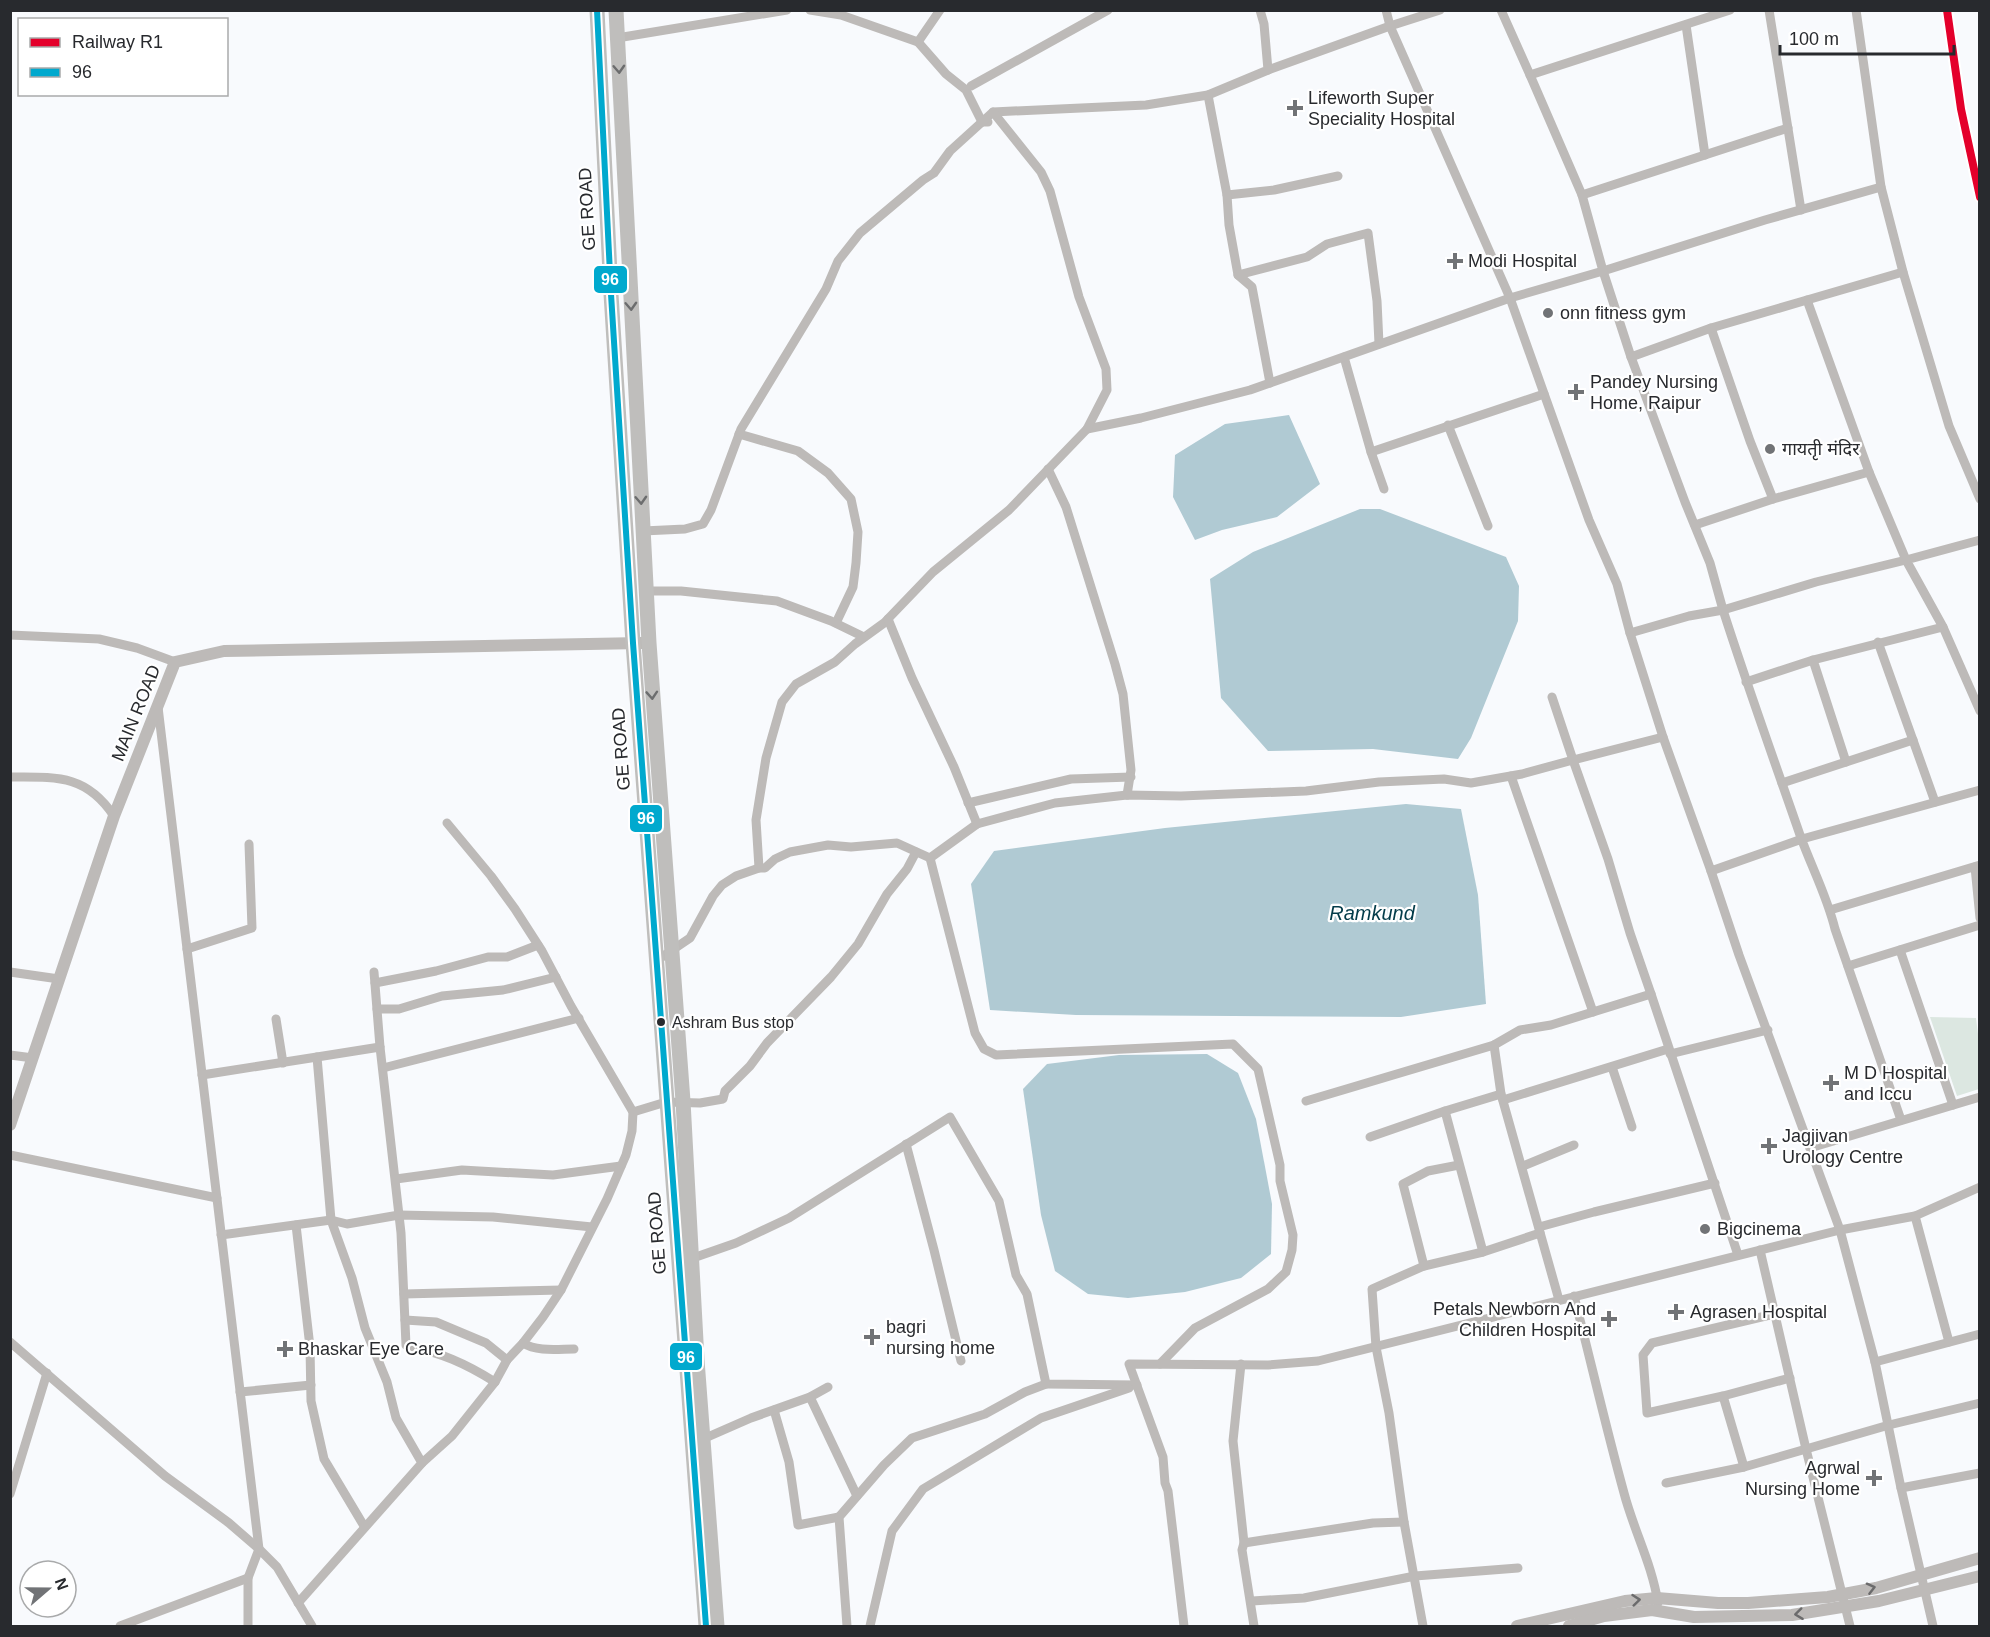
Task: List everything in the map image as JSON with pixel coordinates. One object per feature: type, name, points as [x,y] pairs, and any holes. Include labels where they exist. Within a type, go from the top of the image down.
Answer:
[{"type":"main road","name":"GE ROAD","points":[[597,10],[611,294],[633,643],[706,1626]]},
{"type":"main road","points":[[616,10],[648,643],[683,1101],[703,1439],[717,1626]]},
{"type":"street","points":[[617,38],[787,10]]},
{"type":"street","points":[[810,10],[841,15],[918,42],[946,74],[966,90],[983,122]]},
{"type":"street","points":[[918,42],[940,10]]},
{"type":"street","points":[[971,86],[1093,14],[1108,10]]},
{"type":"street","points":[[1260,10],[1264,24],[1268,70]]},
{"type":"street","points":[[1386,10],[1390,26],[1509,298],[1589,520],[1617,584],[1663,737],[1738,955],[1768,1030],[1840,1230],[1875,1362],[1901,1488],[1934,1626]]},
{"type":"street","points":[[643,531],[684,530],[703,524],[711,510],[739,434],[826,289],[838,261],[860,233],[934,173],[950,151],[993,112],[1146,105],[1208,95],[1268,70],[1440,10]]},
{"type":"street","points":[[1501,10],[1582,195],[1603,271],[1631,357],[1677,482],[1710,563],[1746,682],[1830,910],[1901,1120]]},
{"type":"street","points":[[1530,75],[1730,10]]},
{"type":"street","points":[[1769,10],[1801,210]]},
{"type":"street","points":[[1856,10],[1881,187],[1903,272],[1949,426],[1980,499]]},
{"type":"street","points":[[1686,25],[1705,155]]},
{"type":"street","points":[[1208,95],[1227,195],[1229,225],[1238,275],[1252,287],[1270,382]]},
{"type":"street","points":[[759,868],[756,820],[766,758],[782,702],[796,684],[835,662],[888,619],[933,572],[1009,510],[1087,429],[1107,390],[1106,369],[1079,297],[1050,191],[1041,172],[993,112]]},
{"type":"street","points":[[983,122],[1001,123]]},
{"type":"street","points":[[1582,195],[1788,128]]},
{"type":"street","points":[[1227,195],[1274,190],[1338,176]]},
{"type":"street","points":[[1087,429],[1141,418],[1250,390],[1509,298],[1881,187]]},
{"type":"street","points":[[1238,275],[1307,257],[1327,244],[1368,233],[1377,301],[1379,344]]},
{"type":"street","points":[[1631,357],[1711,328],[1903,272]]},
{"type":"street","points":[[1807,300],[1869,472],[1906,560],[1943,627],[1980,711]]},
{"type":"street","points":[[1711,328],[1750,441],[1773,499]]},
{"type":"street","points":[[1344,357],[1384,489]]},
{"type":"street","points":[[1371,452],[1544,394]]},
{"type":"street","points":[[1448,425],[1488,526]]},
{"type":"street","points":[[739,434],[798,451],[828,473],[851,499],[858,532],[856,563],[852,587],[836,623]]},
{"type":"street","points":[[1048,469],[1066,507],[1123,694],[1131,777],[1127,795]]},
{"type":"street","points":[[1695,525],[1773,499],[1869,472]]},
{"type":"street","points":[[1630,633],[1980,540]]},
{"type":"street","points":[[646,591],[681,591],[777,601],[836,623],[864,637]]},
{"type":"street","points":[[888,619],[912,678],[954,767],[976,824]]},
{"type":"street","points":[[1746,682],[1813,660],[1943,627]]},
{"type":"street","points":[[10,635],[99,639],[137,648],[176,662]]},
{"type":"street","points":[[1878,642],[1935,802]]},
{"type":"street","name":"MAIN ROAD","points":[[10,1125],[114,816],[176,662],[224,651],[648,643]]},
{"type":"street","points":[[1813,660],[1846,762]]},
{"type":"street","points":[[1552,697],[1608,859],[1669,1052],[1738,1255]]},
{"type":"street","points":[[158,704],[259,1549],[248,1578],[248,1626]]},
{"type":"street","points":[[930,858],[951,845],[976,824],[1055,802],[1127,795],[1181,796],[1306,791],[1379,782],[1444,779],[1472,783],[1511,776],[1663,737]]},
{"type":"street","points":[[1782,783],[1913,740]]},
{"type":"street","points":[[1511,776],[1593,1012]]},
{"type":"street","points":[[10,777],[45,777],[75,781],[96,795],[114,816]]},
{"type":"street","points":[[968,803],[1071,779],[1131,777]]},
{"type":"street","points":[[1711,871],[1802,838],[1980,790]]},
{"type":"street","points":[[298,1603],[422,1463],[452,1436],[495,1382],[507,1360],[523,1343],[561,1290],[621,1166],[632,1131],[633,1112],[538,945],[491,876],[447,823]]},
{"type":"street","points":[[656,961],[690,938],[713,896],[722,885],[736,876],[765,868],[790,852],[828,845],[851,847],[897,843],[930,858]]},
{"type":"street","points":[[187,949],[252,928],[249,844]]},
{"type":"street","points":[[633,1112],[666,1102],[700,1103],[723,1099],[725,1091],[750,1066],[767,1043],[831,977],[858,944],[887,894],[907,869],[916,852]]},
{"type":"street","points":[[930,858],[975,1033],[984,1049],[996,1055],[1233,1044],[1258,1069],[1293,1235],[1293,1250],[1286,1272],[1268,1289],[1195,1328],[1160,1364]]},
{"type":"street","points":[[1830,910],[1977,866],[1980,918]]},
{"type":"street","points":[[1848,966],[1980,925]]},
{"type":"street","points":[[375,983],[436,971],[488,957],[507,957],[538,945]]},
{"type":"street","points":[[1900,950],[1953,1105]]},
{"type":"street","points":[[10,972],[59,979]]},
{"type":"street","points":[[374,972],[382,1068],[396,1179],[406,1345],[441,1353],[470,1366],[495,1382]]},
{"type":"street","points":[[377,1009],[399,1009],[442,996],[496,991],[555,977]]},
{"type":"street","points":[[1306,1101],[1494,1045],[1520,1030],[1551,1024],[1651,994]]},
{"type":"street","points":[[382,1068],[579,1018]]},
{"type":"street","points":[[276,1019],[282,1063]]},
{"type":"street","points":[[1370,1137],[1445,1112],[1612,1067],[1768,1030]]},
{"type":"street","points":[[1494,1045],[1502,1097],[1559,1300]]},
{"type":"street","points":[[202,1075],[380,1047]]},
{"type":"street","points":[[10,1055],[33,1058]]},
{"type":"street","points":[[317,1057],[331,1220],[352,1278],[365,1328],[387,1382],[396,1418],[422,1463]]},
{"type":"street","points":[[1612,1067],[1632,1126]]},
{"type":"street","points":[[1810,1148],[1980,1097]]},
{"type":"street","points":[[1445,1112],[1483,1252]]},
{"type":"street","points":[[693,1258],[736,1243],[789,1218],[950,1117],[999,1201],[1016,1275],[1027,1294],[1046,1384]]},
{"type":"street","points":[[906,1144],[961,1361]]},
{"type":"street","points":[[1523,1166],[1574,1145]]},
{"type":"street","points":[[10,1155],[217,1198]]},
{"type":"street","points":[[1424,1266],[1403,1184],[1428,1171],[1459,1165]]},
{"type":"street","points":[[396,1179],[462,1170],[553,1175],[621,1166]]},
{"type":"street","points":[[1423,1626],[1404,1522],[1389,1413],[1376,1347],[1372,1289],[1424,1266],[1483,1252],[1539,1230],[1604,1209],[1715,1183]]},
{"type":"street","points":[[1184,1626],[1163,1456],[1129,1364],[1268,1365],[1318,1361],[1840,1230],[1915,1216],[1980,1187]]},
{"type":"street","points":[[221,1235],[331,1220],[347,1224],[399,1215],[493,1217],[592,1227]]},
{"type":"street","points":[[1915,1216],[1949,1342]]},
{"type":"street","points":[[296,1225],[310,1347],[311,1401],[324,1459],[364,1527]]},
{"type":"street","points":[[1760,1250],[1850,1626]]},
{"type":"street","points":[[404,1294],[561,1290]]},
{"type":"street","points":[[1574,1296],[1624,1494],[1650,1563],[1659,1611]]},
{"type":"street","points":[[1774,1314],[1652,1343],[1643,1355],[1647,1413],[1790,1378]]},
{"type":"street","points":[[405,1320],[436,1322],[486,1343],[507,1360]]},
{"type":"street","points":[[1875,1362],[1980,1334]]},
{"type":"street","points":[[10,1342],[165,1476],[229,1523],[259,1549],[277,1567],[312,1626]]},
{"type":"street","points":[[523,1343],[529,1347],[574,1349]]},
{"type":"street","points":[[1241,1364],[1233,1440],[1244,1543],[1242,1550],[1246,1580],[1252,1601],[1254,1626]]},
{"type":"street","points":[[10,1494],[46,1373]]},
{"type":"street","points":[[774,1410],[789,1462],[798,1525],[839,1517],[884,1465],[912,1438],[985,1414],[1025,1392],[1046,1384],[1137,1385]]},
{"type":"street","points":[[240,1392],[311,1385]]},
{"type":"street","points":[[870,1626],[891,1532],[923,1489],[1041,1418],[1137,1385]]},
{"type":"street","points":[[703,1439],[810,1397],[828,1387]]},
{"type":"street","points":[[1724,1396],[1743,1467]]},
{"type":"street","points":[[810,1397],[857,1496]]},
{"type":"street","points":[[1666,1483],[1743,1467],[1889,1425],[1980,1403]]},
{"type":"street","points":[[1901,1488],[1980,1473]]},
{"type":"street","points":[[839,1517],[846,1626]]},
{"type":"street","points":[[1244,1543],[1373,1523],[1404,1522]]},
{"type":"street","points":[[1517,1626],[1624,1601],[1657,1598],[1748,1603],[1841,1595],[1876,1588],[1980,1558]]},
{"type":"street","points":[[1252,1601],[1304,1598],[1415,1576],[1518,1568]]},
{"type":"street","points":[[1569,1626],[1612,1614],[1659,1611],[1694,1617],[1792,1616],[1844,1608],[1980,1576]]},
{"type":"street","points":[[120,1626],[248,1578]]},
{"type":"shaded area","points":[[1930,1017],[1976,1018],[1980,1050],[1979,1089],[1957,1096]]},
{"type":"water","points":[[1289,415],[1320,484],[1277,517],[1222,530],[1195,540],[1173,497],[1175,455],[1225,424]]},
{"type":"water","points":[[1360,509],[1380,509],[1506,557],[1519,586],[1518,621],[1471,738],[1458,759],[1373,749],[1268,751],[1221,698],[1210,579],[1253,552]]},
{"type":"water","name":"Ramkund","points":[[1406,804],[1461,809],[1478,895],[1486,1004],[1401,1017],[1076,1015],[990,1010],[971,884],[994,851],[1165,828]]},
{"type":"water","points":[[1207,1054],[1238,1073],[1256,1119],[1272,1204],[1271,1254],[1241,1278],[1185,1292],[1128,1298],[1088,1294],[1055,1271],[1041,1215],[1023,1089],[1047,1064],[1119,1055]]},
{"type":"rail line","name":"R1","points":[[1947,10],[1961,109],[1980,197]]},
{"type":"transit line","name":"96","points":[[597,10],[611,294],[633,643],[706,1626]]},
{"type":"place","name":"Lifeworth Super Speciality Hospital","points":[[1295,108]]},
{"type":"place","name":"Modi Hospital","points":[[1455,261]]},
{"type":"place","name":"onn fitness gym","points":[[1548,313]]},
{"type":"place","name":"Pandey Nursing Home, Raipur","points":[[1576,392]]},
{"type":"place","name":"गायतृी मंदिर","points":[[1770,449]]},
{"type":"place","name":"Ashram Bus stop","points":[[661,1022]]},
{"type":"place","name":"M D Hospital and Iccu","points":[[1831,1083]]},
{"type":"place","name":"Jagjivan Urology Centre","points":[[1769,1146]]},
{"type":"place","name":"Bigcinema","points":[[1705,1229]]},
{"type":"place","name":"Agrasen Hospital","points":[[1676,1312]]},
{"type":"place","name":"Petals Newborn And Children Hospital","points":[[1609,1319]]},
{"type":"place","name":"bagri nursing home","points":[[872,1337]]},
{"type":"place","name":"Bhaskar Eye Care","points":[[285,1349]]},
{"type":"place","name":"Agrwal Nursing Home","points":[[1874,1478]]}]
